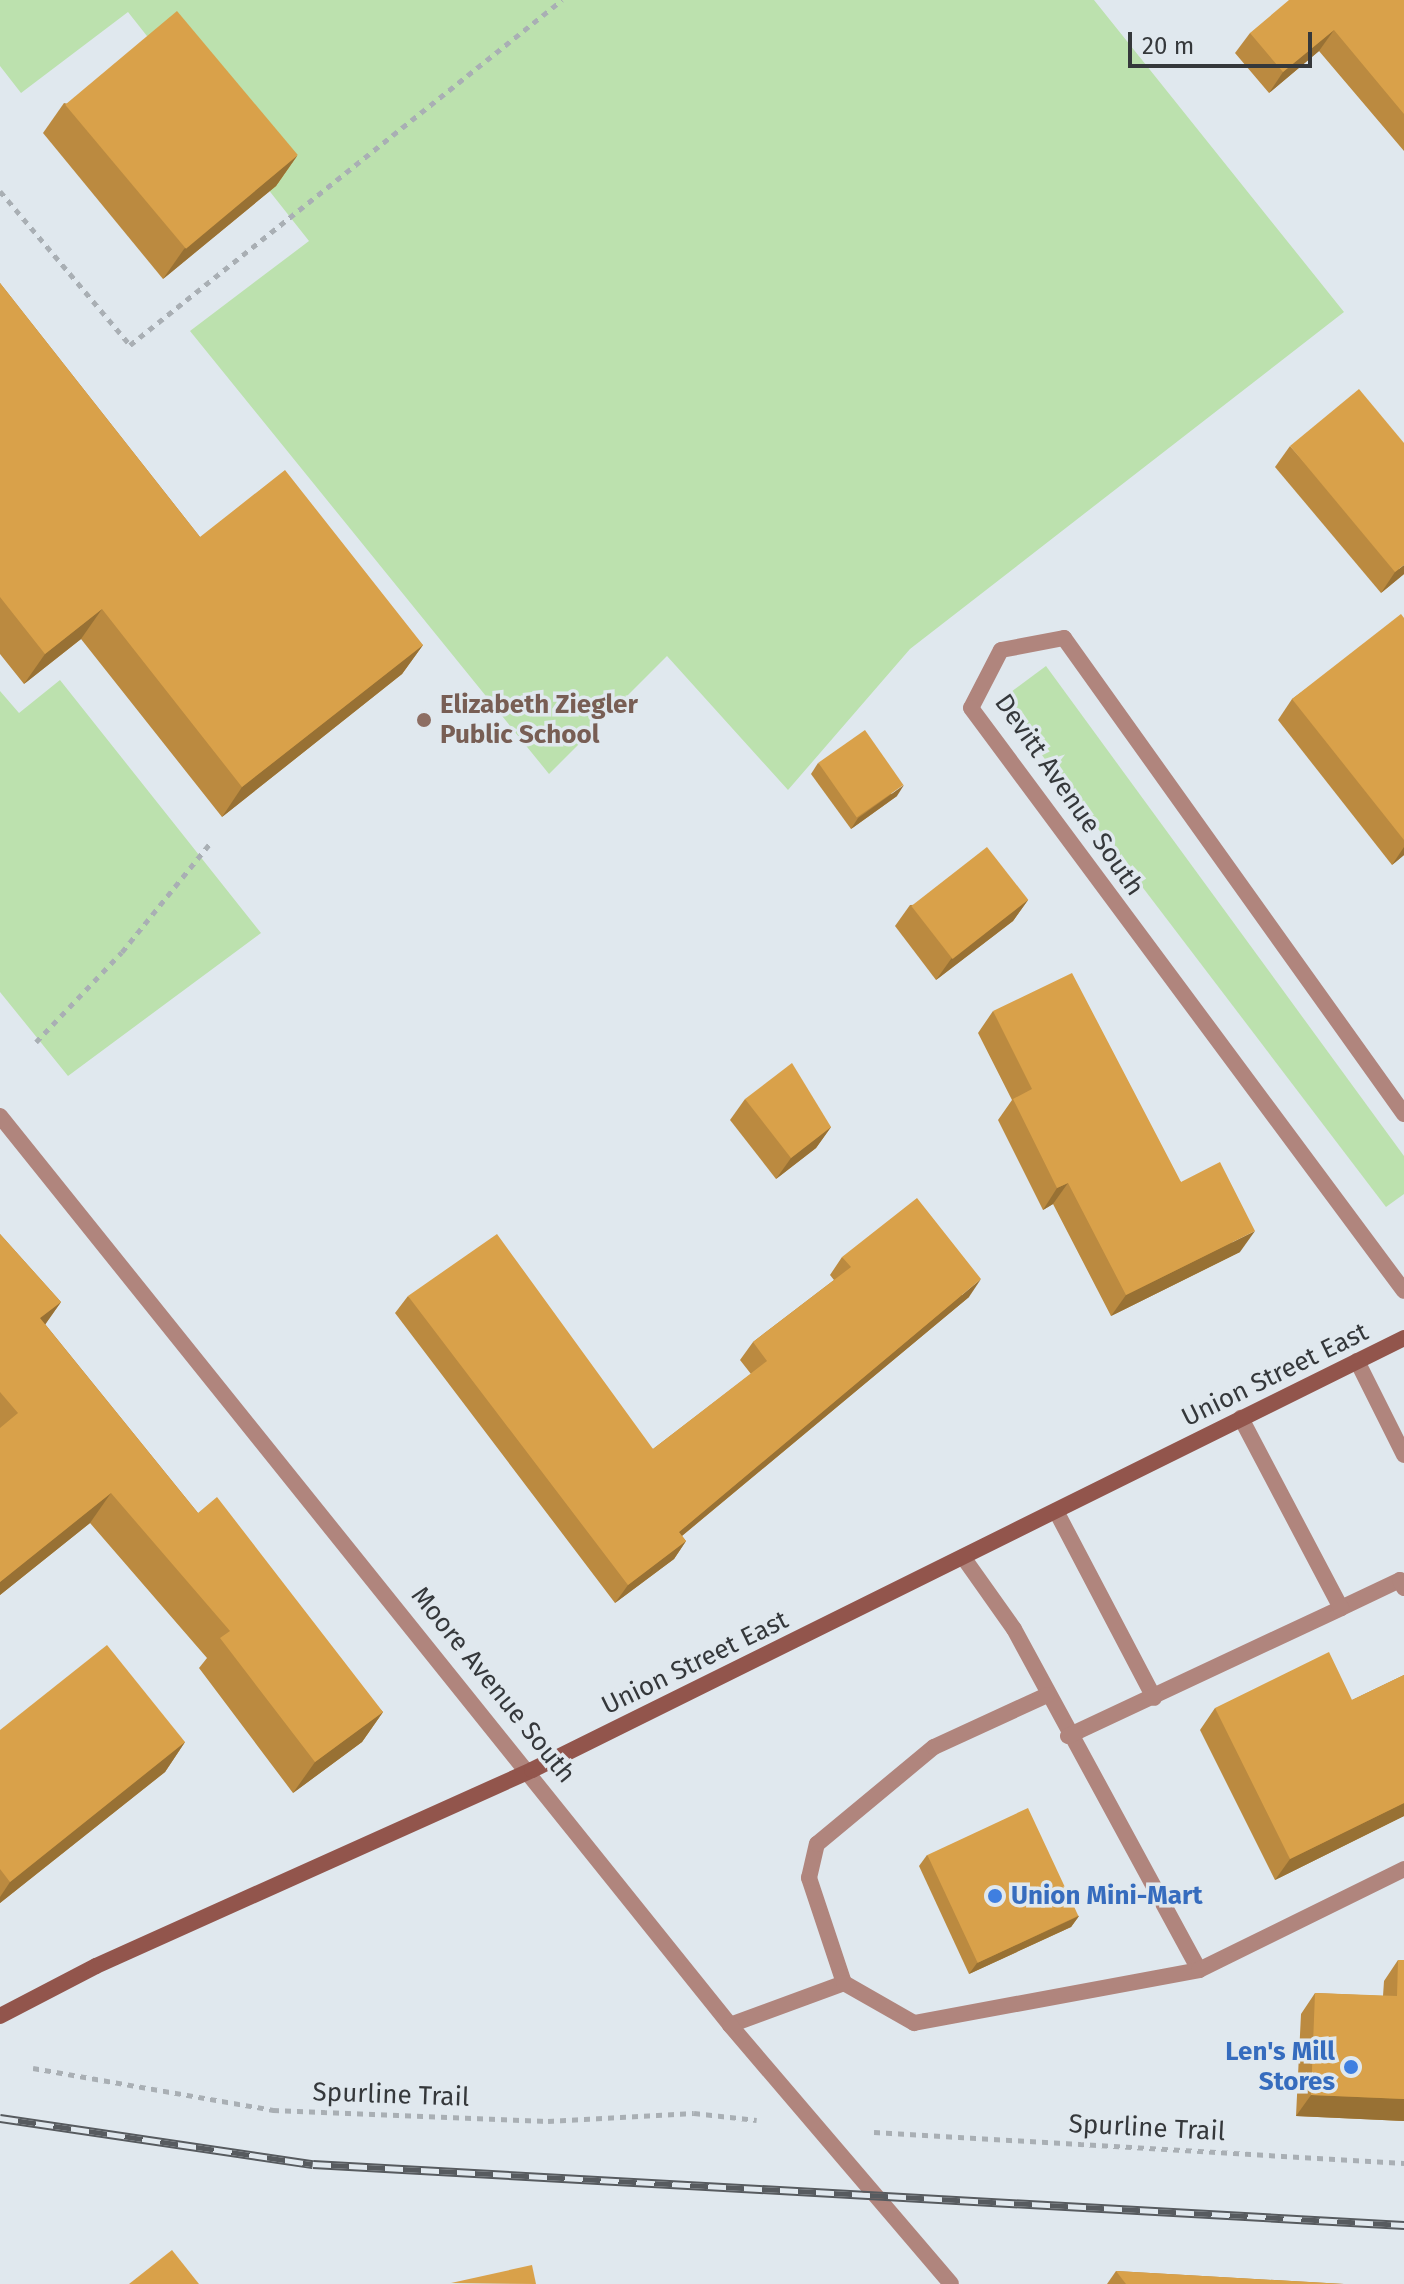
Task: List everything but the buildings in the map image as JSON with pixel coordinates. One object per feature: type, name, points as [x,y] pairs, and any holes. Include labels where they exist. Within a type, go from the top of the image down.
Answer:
[{"type":"street","name":"Devitt Avenue South","points":[[1404,1114],[1064,638],[1001,650],[971,708],[1404,1291]]},
{"type":"street","name":"Moore Avenue South","points":[[0,1116],[532,1770],[730,2025],[951,2284]]},
{"type":"street","name":"Union Street East","points":[[0,2016],[96,1966],[532,1770],[1404,1338]]},
{"type":"street","points":[[1357,1361],[1404,1455]]},
{"type":"street","points":[[1241,1418],[1341,1608]]},
{"type":"street","points":[[1056,1511],[1154,1698]]},
{"type":"street","points":[[963,1557],[1014,1629],[1068,1736],[1199,1970]]},
{"type":"street","points":[[1068,1736],[1400,1580],[1404,1588]]},
{"type":"street","points":[[1047,1695],[934,1747],[817,1844],[809,1878],[844,1983],[914,2023],[1199,1970],[1404,1869]]},
{"type":"street","points":[[730,2025],[844,1983]]},
{"type":"path","points":[[0,191],[130,345],[562,0]]},
{"type":"path","points":[[36,1042],[212,841]]},
{"type":"path","name":"Spurline Trail","points":[[33,2068],[273,2110],[548,2121],[694,2113],[751,2119]]},
{"type":"path","name":"Spurline Trail","points":[[889,2133],[1404,2163]]},
{"type":"green space","points":[[0,0],[1094,0],[1344,312],[910,649],[788,790],[667,656],[549,774],[190,331],[309,241],[128,12],[21,93],[0,66]]},
{"type":"green space","points":[[1046,666],[1404,1156],[1404,1194],[1386,1207],[1000,700]]},
{"type":"green space","points":[[60,680],[261,933],[68,1076],[0,992],[0,691],[19,713]]},
{"type":"railway","points":[[0,2118],[313,2164],[1404,2225]]},
{"type":"place","name":"Elizabeth Ziegler Public School","points":[[424,720]]},
{"type":"place","name":"Union Mini-Mart","points":[[995,1896]]},
{"type":"place","name":"Len's Mill Stores","points":[[1351,2067]]}]
